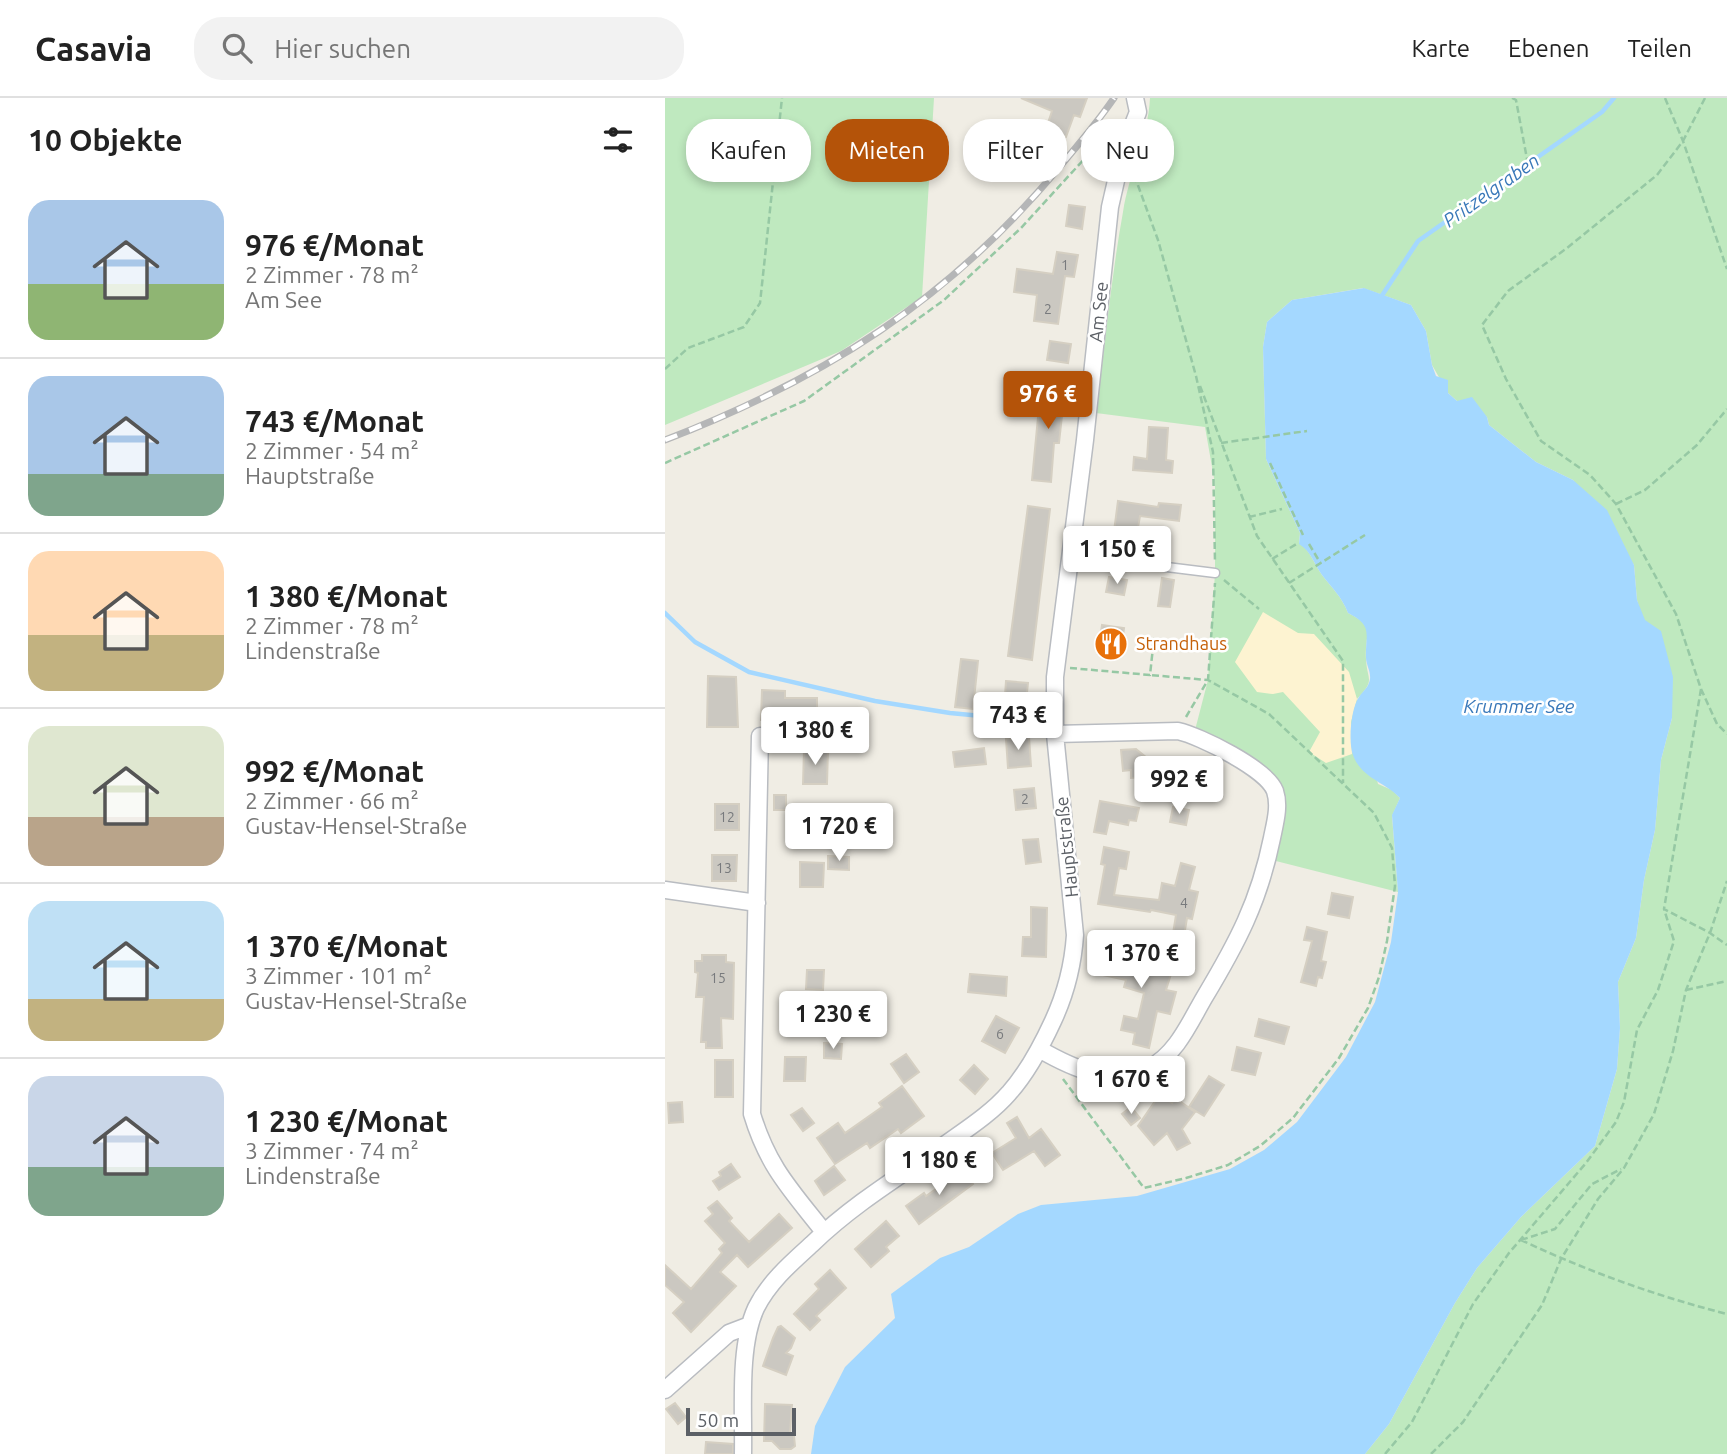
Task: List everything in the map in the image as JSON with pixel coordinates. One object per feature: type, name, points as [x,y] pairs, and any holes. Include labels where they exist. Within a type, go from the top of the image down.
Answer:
[{"type":"street","name":"Am See","points":[[1055,734],[1057,666],[1110,207],[1123,150],[1138,111],[1135,100]]},
{"type":"street","points":[[1046,1053],[1086,1071],[1119,1076],[1151,1068],[1167,1056],[1182,1036],[1248,920],[1260,891],[1277,813],[1276,794],[1271,784],[1243,761],[1194,734],[1178,731],[1055,734]]},
{"type":"street","name":"Hauptstraße","points":[[743,1454],[745,1342],[764,1293],[781,1273],[848,1211],[958,1135],[997,1104],[1046,1053],[1069,977],[1075,934],[1055,734]]},
{"type":"street","points":[[760,736],[752,1114],[761,1144],[772,1165],[824,1232]]},
{"type":"street","points":[[665,890],[757,903]]},
{"type":"street","points":[[665,1390],[729,1334],[750,1325]]},
{"type":"lane","points":[[1070,555],[1216,573]]},
{"type":"path","points":[[665,369],[688,348],[744,327],[760,303],[782,98]]},
{"type":"path","points":[[1665,98],[1727,269]]},
{"type":"path","points":[[1705,98],[1682,141],[1657,175],[1567,248],[1508,291],[1482,325],[1506,379],[1541,441],[1590,475],[1616,504],[1676,614],[1701,689],[1717,724],[1727,734]]},
{"type":"path","points":[[1515,99],[1527,159]]},
{"type":"path","points":[[665,463],[804,401],[954,291],[1021,228],[1081,163]]},
{"type":"path","points":[[1137,182],[1158,240],[1196,376],[1213,452],[1216,573],[1209,680],[1178,731]]},
{"type":"path","points":[[1196,376],[1257,536],[1343,661],[1343,783]]},
{"type":"path","points":[[1616,504],[1645,490],[1697,445],[1727,409]]},
{"type":"path","points":[[1221,443],[1307,431]]},
{"type":"path","points":[[1270,463],[1303,535]]},
{"type":"path","points":[[1249,517],[1282,509]]},
{"type":"path","points":[[1289,583],[1365,535]]},
{"type":"path","points":[[1272,559],[1298,543]]},
{"type":"path","points":[[1309,544],[1321,564]]},
{"type":"path","points":[[1216,573],[1259,609]]},
{"type":"path","points":[[1150,675],[1154,638]]},
{"type":"path","points":[[1057,666],[1209,680],[1269,714],[1374,813],[1392,848],[1395,886],[1379,977],[1368,1008],[1339,1058],[1293,1118],[1260,1146],[1228,1165],[1137,1191]]},
{"type":"path","points":[[1385,1454],[1412,1422],[1473,1304],[1616,1122],[1624,1102],[1637,1030],[1658,990],[1674,941],[1664,909],[1701,689]]},
{"type":"path","points":[[1431,1454],[1463,1422],[1542,1305],[1561,1259],[1598,1199],[1623,1168],[1654,1114],[1673,1051],[1686,990],[1710,933],[1727,881]]},
{"type":"path","points":[[1664,909],[1727,945]]},
{"type":"path","points":[[1686,990],[1727,981]]},
{"type":"path","points":[[1046,1053],[1144,1188]]},
{"type":"path","points":[[1521,1240],[1555,1229],[1592,1184],[1623,1168]]},
{"type":"path","points":[[1521,1240],[1561,1259],[1681,1302],[1727,1314]]},
{"type":"green space","points":[[665,98],[934,98],[933,119],[825,119],[825,182],[929,182],[922,297],[841,351],[665,425]]},
{"type":"green space","points":[[1150,98],[1727,98],[1727,1454],[1365,1454],[1389,1424],[1477,1268],[1521,1217],[1595,1146],[1617,1069],[1620,1028],[1618,982],[1636,938],[1644,880],[1655,830],[1661,760],[1672,718],[1637,600],[1634,565],[1573,480],[1536,462],[1489,425],[1487,417],[1448,393],[1432,365],[1426,331],[1411,305],[1363,288],[1292,300],[1267,322],[1263,347],[1266,459],[1300,533],[1299,543],[1340,597],[1348,613],[1366,627],[1369,680],[1357,699],[1378,784],[1392,790],[1400,798],[1392,816],[1398,892],[1268,859],[1276,794],[1194,734],[1208,680],[1215,573],[1215,484],[1205,427],[1096,413],[1112,287],[1129,182],[1174,182],[1174,119],[1148,119]]},
{"type":"sand","points":[[1263,612],[1298,633],[1314,634],[1349,672],[1357,699],[1351,722],[1352,754],[1326,763],[1309,752],[1320,732],[1283,692],[1257,692],[1235,662]]},
{"type":"water","name":"Krummer See","points":[[1364,288],[1411,305],[1426,331],[1436,376],[1448,380],[1448,393],[1457,401],[1472,397],[1487,417],[1489,425],[1536,462],[1573,480],[1607,510],[1634,565],[1637,600],[1645,620],[1661,631],[1673,677],[1672,718],[1661,760],[1655,830],[1644,880],[1636,938],[1618,982],[1620,1028],[1617,1069],[1595,1146],[1521,1217],[1477,1268],[1389,1424],[1365,1454],[811,1454],[815,1426],[845,1367],[895,1318],[891,1294],[940,1258],[969,1247],[1018,1214],[1041,1205],[1137,1196],[1230,1169],[1264,1150],[1297,1122],[1346,1057],[1375,1002],[1391,942],[1398,892],[1392,815],[1400,798],[1362,769],[1351,749],[1354,709],[1370,679],[1366,658],[1366,631],[1362,622],[1348,613],[1340,597],[1299,544],[1300,533],[1266,459],[1263,347],[1267,322],[1292,300]]},
{"type":"building","points":[[1021,98],[1087,98],[1080,117],[1074,115],[1067,134],[1067,119],[1049,119],[1052,111]]},
{"type":"building","points":[[1069,205],[1085,207],[1082,229],[1066,226]]},
{"type":"building","points":[[1057,252],[1078,255],[1074,277],[1065,276],[1058,324],[1034,321],[1037,295],[1014,292],[1017,269],[1053,274]]},
{"type":"building","points":[[1050,341],[1071,344],[1068,363],[1047,360]]},
{"type":"building","points":[[1041,386],[1065,388],[1059,443],[1054,443],[1051,482],[1032,480]]},
{"type":"building","points":[[1149,427],[1168,428],[1166,460],[1173,461],[1172,473],[1133,470],[1134,457],[1147,459]]},
{"type":"building","points":[[1118,501],[1158,507],[1159,503],[1181,505],[1179,521],[1140,516],[1133,556],[1111,554]]},
{"type":"building","points":[[1028,506],[1050,509],[1032,660],[1008,656]]},
{"type":"building","points":[[1109,577],[1127,580],[1124,595],[1106,592]]},
{"type":"building","points":[[1162,578],[1174,580],[1170,607],[1158,606]]},
{"type":"building","points":[[1102,625],[1124,628],[1120,657],[1098,654]]},
{"type":"building","points":[[961,659],[978,661],[973,709],[955,707]]},
{"type":"building","points":[[708,676],[736,677],[738,727],[707,727]]},
{"type":"building","points":[[1006,681],[1028,683],[1025,712],[1004,710]]},
{"type":"building","points":[[762,690],[785,691],[785,698],[817,698],[817,711],[811,711],[807,718],[761,720]]},
{"type":"building","points":[[1029,737],[1031,766],[1008,768],[1006,739]]},
{"type":"building","points":[[984,748],[986,764],[955,767],[953,752]]},
{"type":"building","points":[[804,749],[828,750],[827,784],[803,784]]},
{"type":"building","points":[[1136,749],[1168,775],[1131,778],[1131,770],[1123,771],[1121,750]]},
{"type":"building","points":[[1034,788],[1036,808],[1016,810],[1014,790]]},
{"type":"building","points":[[774,795],[786,795],[786,810],[774,810]]},
{"type":"building","points":[[1100,801],[1139,808],[1136,821],[1129,820],[1128,825],[1109,821],[1106,834],[1094,832]]},
{"type":"building","points":[[715,804],[739,804],[739,830],[715,830]]},
{"type":"building","points":[[1173,807],[1189,810],[1186,825],[1170,822]]},
{"type":"building","points":[[807,809],[832,810],[831,839],[807,839]]},
{"type":"building","points":[[1038,839],[1041,862],[1026,864],[1023,840]]},
{"type":"building","points":[[1104,847],[1129,852],[1126,869],[1119,868],[1114,895],[1159,900],[1162,883],[1175,886],[1181,863],[1195,867],[1189,890],[1198,892],[1192,919],[1187,918],[1183,942],[1172,940],[1176,915],[1098,904],[1105,865],[1101,864]]},
{"type":"building","points":[[712,855],[737,855],[736,881],[712,881]]},
{"type":"building","points":[[828,856],[849,857],[849,870],[828,869]]},
{"type":"building","points":[[800,862],[824,863],[823,887],[800,887]]},
{"type":"building","points":[[1332,893],[1353,897],[1349,918],[1328,914]]},
{"type":"building","points":[[1031,907],[1047,908],[1046,957],[1022,956],[1023,937],[1031,937]]},
{"type":"building","points":[[1307,927],[1327,932],[1321,961],[1326,962],[1322,978],[1318,977],[1316,986],[1301,982],[1312,941],[1304,940]]},
{"type":"building","points":[[1104,945],[1124,948],[1121,961],[1159,972],[1165,952],[1177,955],[1166,990],[1176,992],[1170,1014],[1157,1011],[1149,1048],[1133,1044],[1135,1033],[1121,1030],[1124,1016],[1138,1019],[1144,993],[1124,987],[1126,980],[1098,974]]},
{"type":"building","points":[[702,955],[726,955],[726,962],[734,963],[733,1019],[721,1018],[722,1048],[706,1048],[706,1042],[701,1042],[704,997],[696,997],[698,973],[695,972],[695,961],[702,961]]},
{"type":"building","points":[[807,970],[824,970],[823,990],[806,989]]},
{"type":"building","points":[[970,974],[1007,977],[1006,996],[968,992]]},
{"type":"building","points":[[824,1013],[824,1030],[812,1030],[811,1014]]},
{"type":"building","points":[[996,1016],[1019,1028],[1005,1053],[982,1041]]},
{"type":"building","points":[[1259,1019],[1289,1027],[1284,1044],[1255,1036]]},
{"type":"building","points":[[824,1043],[842,1044],[841,1059],[824,1058]]},
{"type":"building","points":[[1237,1047],[1261,1053],[1255,1075],[1232,1070]]},
{"type":"building","points":[[906,1054],[919,1072],[904,1083],[891,1064]]},
{"type":"building","points":[[785,1057],[806,1057],[805,1081],[784,1081]]},
{"type":"building","points":[[715,1060],[733,1060],[733,1097],[715,1097]]},
{"type":"building","points":[[974,1065],[988,1079],[975,1094],[960,1080]]},
{"type":"building","points":[[1209,1076],[1224,1085],[1204,1116],[1189,1107]]},
{"type":"building","points":[[902,1086],[924,1116],[901,1133],[898,1129],[870,1148],[867,1143],[835,1164],[817,1138],[838,1123],[845,1133],[882,1107],[879,1103]]},
{"type":"building","points":[[1160,1094],[1172,1103],[1175,1098],[1195,1112],[1182,1129],[1190,1143],[1177,1150],[1167,1133],[1154,1145],[1138,1126]]},
{"type":"building","points":[[682,1102],[683,1122],[669,1123],[668,1103]]},
{"type":"building","points":[[1131,1107],[1140,1118],[1131,1125],[1122,1114]]},
{"type":"building","points":[[802,1108],[814,1123],[803,1131],[791,1115]]},
{"type":"building","points":[[1017,1117],[1029,1138],[1041,1129],[1060,1155],[1045,1166],[1034,1151],[1003,1170],[992,1153],[1016,1138],[1007,1123]]},
{"type":"building","points":[[731,1164],[740,1177],[719,1190],[713,1181],[721,1176],[719,1172]]},
{"type":"building","points":[[834,1166],[845,1180],[824,1195],[815,1181]]},
{"type":"building","points":[[963,1170],[973,1184],[919,1224],[906,1206],[924,1193],[926,1196]]},
{"type":"building","points":[[717,1201],[732,1218],[729,1221],[749,1242],[779,1214],[792,1228],[748,1267],[737,1255],[720,1272],[736,1286],[691,1332],[673,1313],[684,1302],[665,1285],[665,1265],[691,1289],[722,1253],[719,1249],[725,1243],[705,1221],[713,1214],[708,1208]]},
{"type":"building","points":[[886,1221],[899,1236],[886,1247],[889,1251],[871,1267],[855,1249]]},
{"type":"building","points":[[830,1270],[846,1288],[816,1316],[820,1320],[810,1330],[794,1314],[819,1289],[815,1284]]},
{"type":"building","points":[[781,1326],[795,1338],[786,1353],[793,1356],[786,1375],[763,1366],[773,1338]]},
{"type":"building","points":[[675,1403],[686,1417],[678,1424],[666,1409]]},
{"type":"building","points":[[765,1404],[792,1405],[790,1433],[794,1436],[795,1446],[791,1449],[780,1449],[772,1441],[764,1441]]},
{"type":"building","points":[[706,1442],[733,1444],[733,1454],[705,1454]]},
{"type":"waterway","name":"Pritzelgraben","points":[[1381,297],[1418,241],[1602,112],[1614,98]]},
{"type":"waterway","points":[[665,613],[695,642],[749,672],[875,701],[950,713],[1034,721]]},
{"type":"railway","points":[[665,440],[723,416],[830,362],[880,331],[927,296],[1016,216],[1058,169],[1114,98]]},
{"type":"place","name":"Strandhaus","points":[[1111,644]]}]
